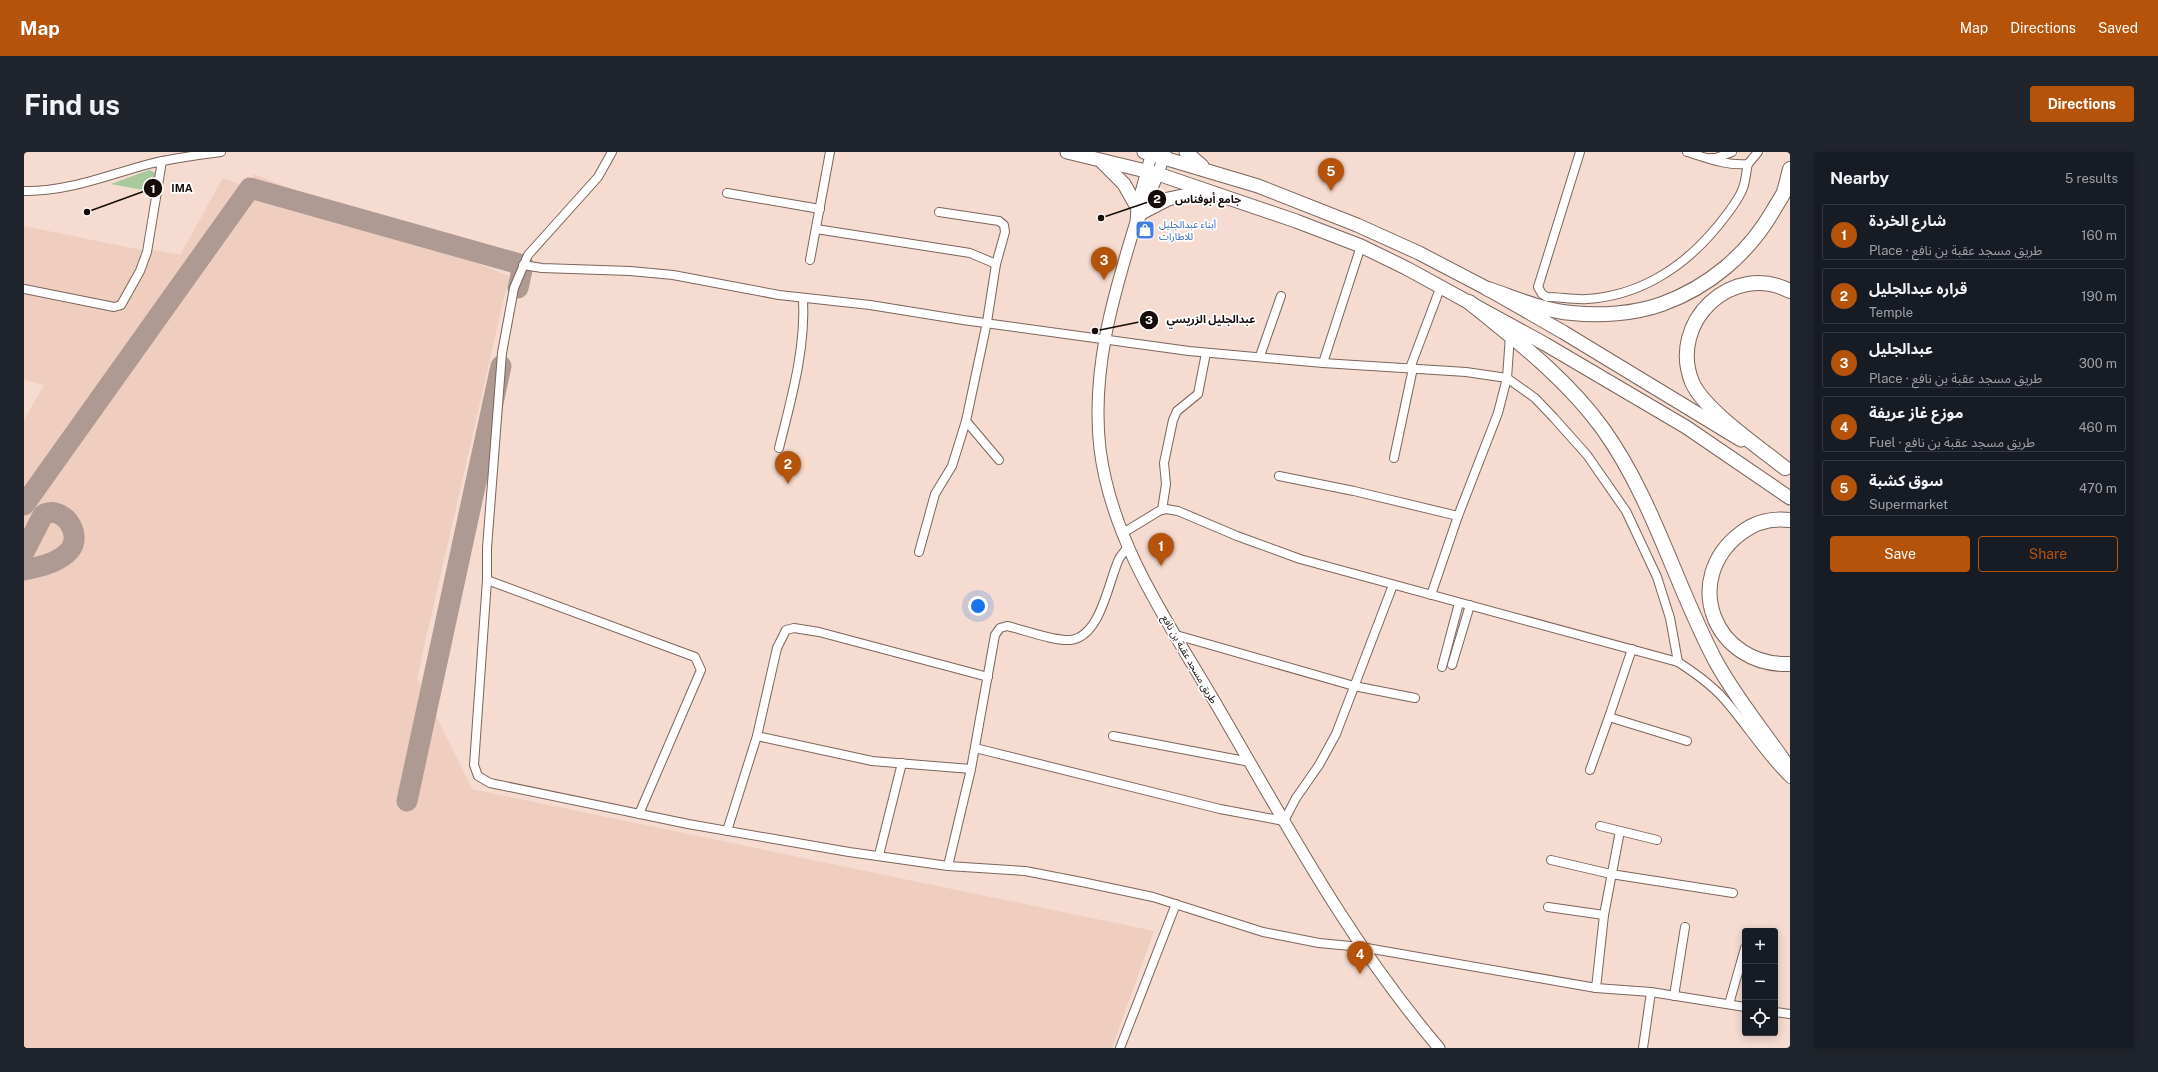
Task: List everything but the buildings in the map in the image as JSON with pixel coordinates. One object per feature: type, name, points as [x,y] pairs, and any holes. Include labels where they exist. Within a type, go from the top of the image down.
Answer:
[{"type":"highway","points":[[1488,289],[1539,307],[1570,313],[1603,314],[1661,304],[1690,291],[1718,274],[1745,250],[1764,225],[1783,193],[1790,169]]},
{"type":"highway","points":[[1787,470],[1704,399],[1693,383],[1687,368],[1686,345],[1691,328],[1701,310],[1720,295],[1736,287],[1753,284],[1770,285],[1790,291]]},
{"type":"highway","points":[[1469,302],[1510,335],[1581,401],[1603,429],[1626,466],[1644,500],[1715,660],[1734,692],[1790,770]]},
{"type":"highway","points":[[1790,520],[1764,521],[1746,529],[1730,541],[1719,557],[1712,573],[1709,593],[1712,612],[1721,631],[1733,646],[1748,656],[1762,662],[1775,665],[1790,664]]},
{"type":"main road","points":[[1066,152],[1152,172],[1296,221],[1361,246],[1441,286],[1686,427],[1790,498]]},
{"type":"main road","points":[[1186,152],[1198,164],[1208,170]]},
{"type":"main road","points":[[1155,154],[1258,186],[1357,225],[1488,289],[1669,396],[1787,470]]},
{"type":"main road","points":[[1099,160],[1124,184],[1139,214],[1172,198],[1205,191]]},
{"type":"street","points":[[24,191],[53,188],[102,178],[162,161],[221,152]]},
{"type":"street","points":[[612,152],[598,177],[528,255],[514,288],[502,353],[487,548],[487,580],[474,765],[478,776],[490,784],[727,831],[849,852],[879,855],[948,866],[1025,871],[1114,888],[1176,904],[1263,932],[1319,943],[1362,947],[1596,988],[1651,992],[1742,1006]]},
{"type":"street","points":[[810,260],[830,152]]},
{"type":"street","points":[[1580,152],[1538,287],[1542,294],[1547,297],[1587,299],[1623,292],[1654,282],[1673,269],[1693,255],[1720,224],[1743,188],[1748,164],[1758,152]]},
{"type":"street","points":[[1687,152],[1728,164],[1748,164]]},
{"type":"street","points":[[1702,157],[1716,158],[1732,152]]},
{"type":"street","name":"طريق مسجد عقبة بن نافع","points":[[1155,154],[1152,172],[1114,296],[1104,338],[1098,386],[1100,451],[1111,499],[1128,547],[1176,635],[1284,821],[1362,947],[1390,989],[1439,1048]]},
{"type":"street","points":[[24,289],[114,307],[121,305],[140,271],[147,252],[162,161]]},
{"type":"street","points":[[727,193],[820,209]]},
{"type":"street","points":[[919,552],[935,494],[952,466],[966,421],[987,322],[996,264],[1005,232],[1001,222],[939,212]]},
{"type":"street","points":[[816,229],[970,253],[996,264]]},
{"type":"street","points":[[1323,363],[1361,246]]},
{"type":"street","points":[[523,265],[542,268],[630,271],[673,275],[803,298],[870,305],[1206,353],[1260,356],[1323,363],[1466,372],[1507,378],[1535,398],[1554,418],[1586,455],[1626,511],[1657,577],[1670,618],[1678,662]]},
{"type":"street","points":[[1394,458],[1411,368],[1441,286]]},
{"type":"street","points":[[1260,356],[1281,296]]},
{"type":"street","points":[[779,448],[798,362],[804,321],[803,298]]},
{"type":"street","points":[[1431,595],[1458,516],[1498,413],[1507,378],[1510,335]]},
{"type":"street","points":[[1162,510],[1166,484],[1164,463],[1174,420],[1177,411],[1198,394],[1206,353]]},
{"type":"street","points":[[966,421],[999,460]]},
{"type":"street","points":[[1279,476],[1354,491],[1458,516]]},
{"type":"street","points":[[1123,533],[1149,515],[1162,510],[1178,511],[1237,536],[1300,559],[1678,662],[1698,675],[1723,698],[1763,749],[1790,779]]},
{"type":"street","points":[[948,866],[970,769],[995,635],[1000,628],[1007,626],[1065,640],[1079,638],[1093,625],[1105,600],[1120,558],[1128,547]]},
{"type":"street","points":[[487,580],[695,657],[701,670],[639,814]]},
{"type":"street","points":[[974,748],[1220,809],[1284,821],[1296,798],[1319,765],[1336,734],[1393,584]]},
{"type":"street","points":[[1442,666],[1459,603]]},
{"type":"street","points":[[1452,665],[1470,605]]},
{"type":"street","points":[[727,831],[757,736],[777,648],[786,630],[794,628],[819,632],[988,677]]},
{"type":"street","points":[[1176,635],[1354,686],[1415,698]]},
{"type":"street","points":[[1590,770],[1632,650]]},
{"type":"street","points":[[1609,717],[1687,741]]},
{"type":"street","points":[[757,736],[872,761],[970,769]]},
{"type":"street","points":[[1113,736],[1250,762]]},
{"type":"street","points":[[879,855],[902,763]]},
{"type":"street","points":[[1600,826],[1657,840]]},
{"type":"street","points":[[1596,988],[1604,915],[1620,831]]},
{"type":"street","points":[[1551,860],[1612,874],[1733,893]]},
{"type":"street","points":[[1120,1048],[1176,904]]},
{"type":"street","points":[[1548,907],[1604,915]]},
{"type":"street","points":[[1674,996],[1685,927]]},
{"type":"street","points":[[1728,1004],[1742,958]]},
{"type":"street","points":[[1643,1048],[1651,992]]},
{"type":"street","points":[[1778,1012],[1790,1014]]},
{"type":"shaded area","points":[[254,174],[509,276],[417,678],[472,789],[1154,931],[1112,1048],[24,1048],[24,420],[44,385],[24,380],[24,226],[141,250],[150,249],[180,255],[223,178],[250,188]]},
{"type":"green space","points":[[149,170],[154,172],[156,176],[154,192],[111,184]]},
{"type":"taxiway","points":[[24,505],[250,188],[523,265],[518,288]]},
{"type":"taxiway","points":[[407,801],[501,366]]},
{"type":"taxiway","points":[[24,552],[43,515],[50,513],[57,514],[64,517],[69,522],[74,536],[70,550],[55,561],[24,570]]},
{"type":"place","name":"سوق كشبة","points":[[1331,191]]},
{"type":"place","name":"IMA","points":[[87,212]]},
{"type":"place","name":"جامع أبوفناس","points":[[1101,218]]},
{"type":"place","name":"أبناء عبدالجليل للاطارات","points":[[1145,230]]},
{"type":"place","name":"عبدالجليل","points":[[1104,280]]},
{"type":"place","name":"عبدالجليل الزريسي","points":[[1095,331]]},
{"type":"place","name":"قراره عبدالجليل","points":[[788,484]]},
{"type":"place","name":"شارع الخردة","points":[[1161,566]]},
{"type":"place","name":"موزع غاز عريفة","points":[[1360,974]]}]
